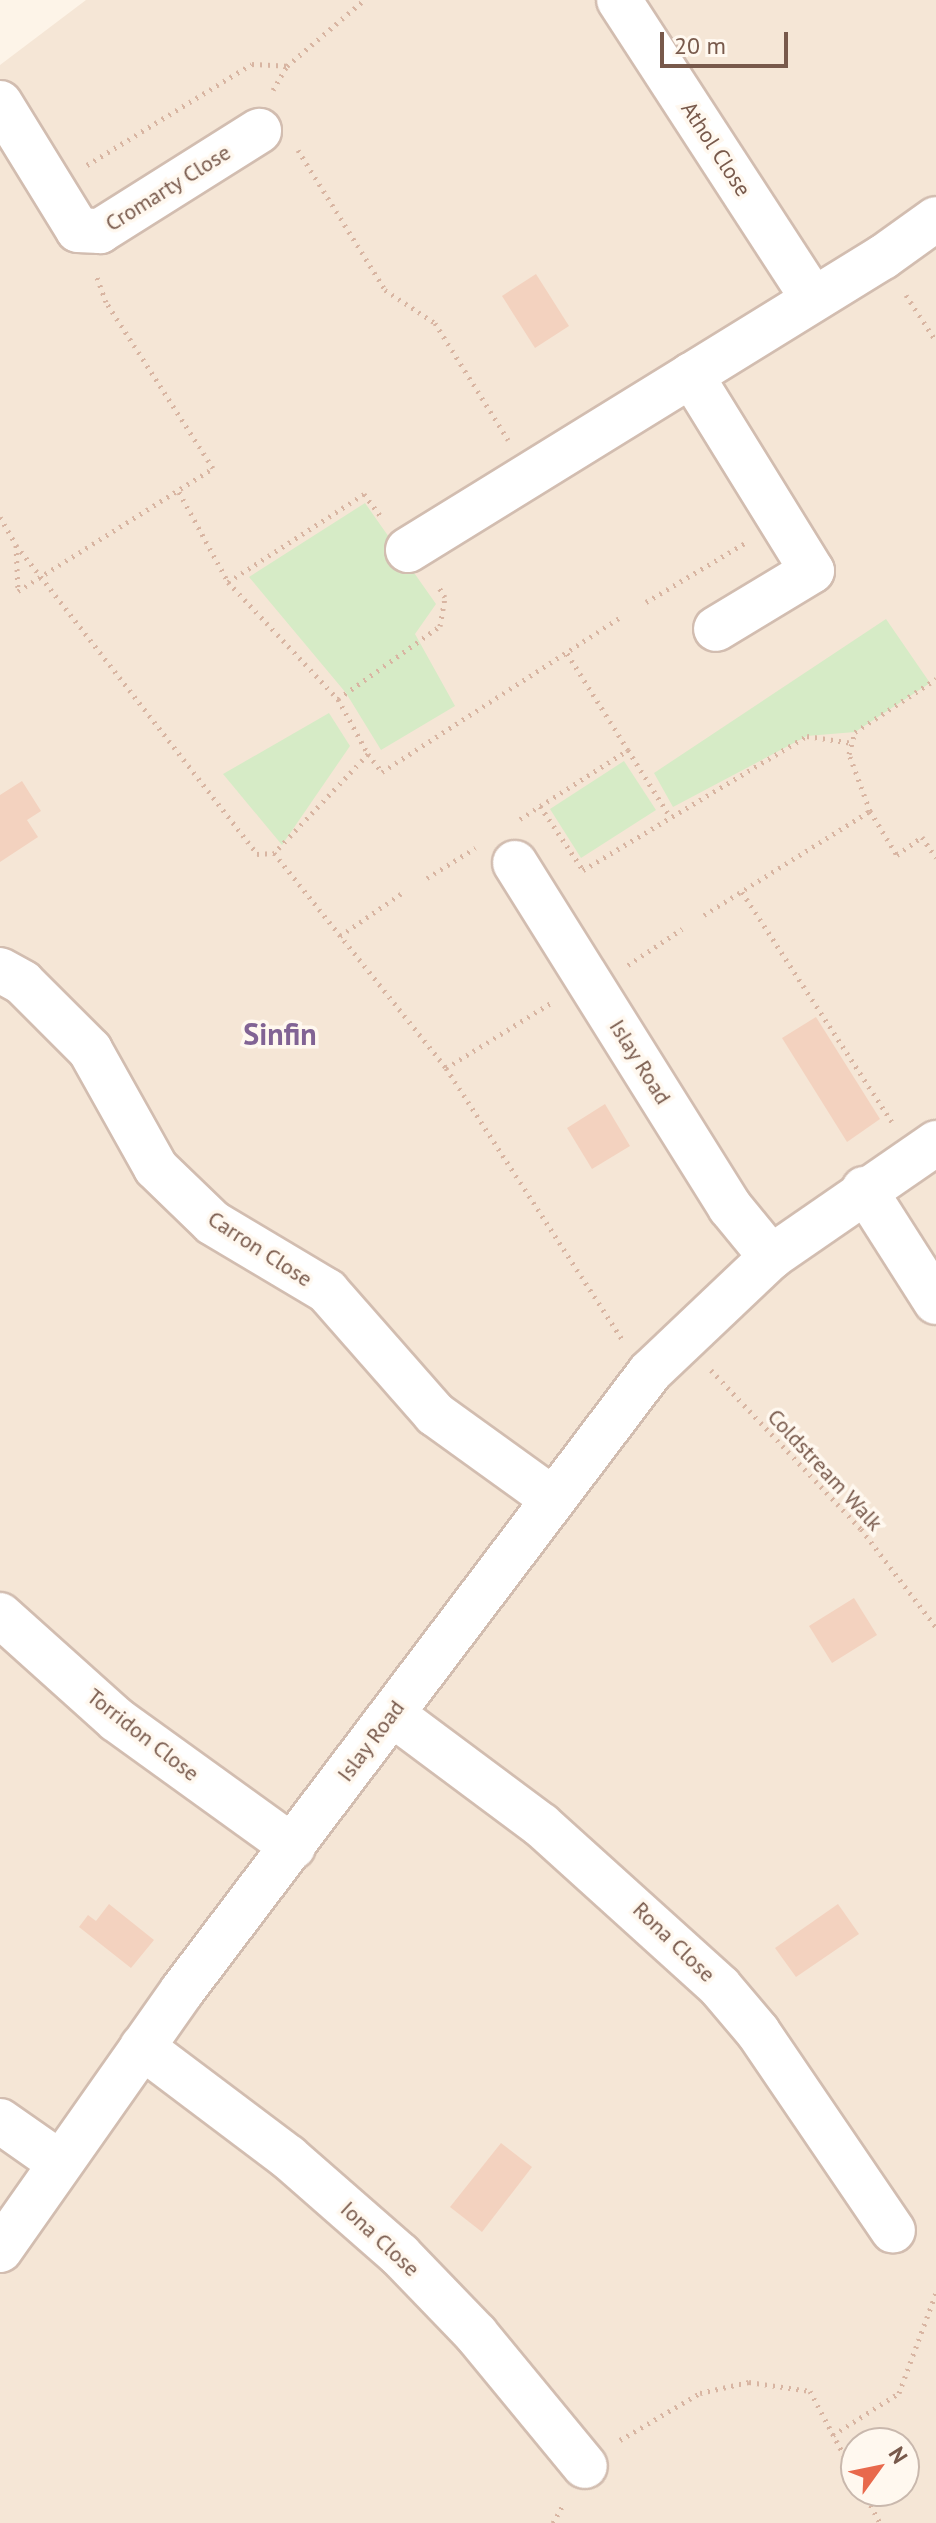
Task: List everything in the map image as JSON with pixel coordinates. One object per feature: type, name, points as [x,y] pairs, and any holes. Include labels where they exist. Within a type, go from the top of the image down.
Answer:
[{"type":"street","name":"Athol Close","points":[[619,0],[813,299]]},
{"type":"street","name":"Cromarty Close","points":[[0,103],[78,230],[100,231],[278,140]]},
{"type":"street","points":[[415,545],[813,299],[936,219]]},
{"type":"street","points":[[691,375],[812,571],[716,629]]},
{"type":"street","name":"Islay Road","points":[[504,843],[730,1207],[771,1257]]},
{"type":"street","name":"Carron Close","points":[[0,970],[23,983],[90,1050],[156,1168],[202,1212],[327,1291],[435,1414],[553,1499]]},
{"type":"street","name":"Islay Road","points":[[0,2250],[142,2047],[650,1372],[771,1257],[864,1189],[925,1150]]},
{"type":"street","points":[[864,1189],[936,1302]]},
{"type":"street","name":"Torridon Close","points":[[0,1615],[117,1720],[293,1847]]},
{"type":"street","name":"Rona Close","points":[[392,1714],[541,1825],[720,1987],[758,2032],[893,2231]]},
{"type":"street","name":"Iona Close","points":[[142,2047],[288,2157],[400,2255],[476,2334],[585,2466]]},
{"type":"street","points":[[0,2121],[60,2163]]},
{"type":"path","points":[[52,186],[252,64],[287,66],[364,0]]},
{"type":"path","points":[[278,140],[385,290],[435,323],[530,474]]},
{"type":"path","points":[[16,545],[18,591],[213,468],[106,302],[78,230]]},
{"type":"path","points":[[916,310],[936,341]]},
{"type":"path","points":[[179,492],[228,582],[338,699],[368,754],[382,772],[622,616]]},
{"type":"path","points":[[228,582],[364,494],[415,545],[445,597],[440,626],[338,699]]},
{"type":"path","points":[[0,517],[16,545],[44,575],[257,854],[274,853],[368,754]]},
{"type":"path","points":[[646,602],[782,521]]},
{"type":"path","points":[[567,653],[669,815]]},
{"type":"path","points":[[936,679],[855,732],[849,754],[870,811],[897,855],[922,837],[936,858]]},
{"type":"path","points":[[540,806],[583,870],[669,815],[807,736],[852,743]]},
{"type":"path","points":[[427,878],[504,843],[540,806],[628,750]]},
{"type":"path","points":[[704,915],[870,811]]},
{"type":"path","points":[[274,853],[446,1068],[621,1338],[650,1372]]},
{"type":"path","points":[[340,936],[405,891]]},
{"type":"path","points":[[742,892],[925,1150]]},
{"type":"path","points":[[446,1068],[682,929]]},
{"type":"path","name":"Coldstream Walk","points":[[683,1341],[861,1529],[936,1627]]},
{"type":"path","points":[[833,2435],[899,2393],[936,2293]]},
{"type":"path","points":[[553,2523],[585,2466],[636,2428],[700,2393],[749,2382],[810,2391],[840,2448]]},
{"type":"shaded area","points":[[86,0],[936,0],[936,2523],[0,2523],[0,65]]},
{"type":"green space","points":[[365,503],[436,604],[415,634],[455,706],[381,750],[346,693],[249,577]]},
{"type":"green space","points":[[886,619],[930,683],[855,732],[807,736],[673,807],[654,773]]},
{"type":"green space","points":[[329,713],[350,746],[282,845],[223,774]]},
{"type":"green space","points":[[624,761],[656,810],[581,858],[550,809]]},
{"type":"building","points":[[536,274],[569,326],[535,348],[502,296]]},
{"type":"building","points":[[22,781],[41,811],[27,820],[38,837],[0,862],[0,795]]},
{"type":"building","points":[[816,1017],[880,1119],[847,1142],[782,1038]]},
{"type":"building","points":[[605,1104],[630,1146],[592,1169],[567,1128]]},
{"type":"building","points":[[854,1598],[877,1635],[832,1663],[809,1626]]},
{"type":"building","points":[[109,1904],[154,1940],[131,1968],[79,1927],[88,1915],[96,1921]]},
{"type":"building","points":[[838,1904],[859,1934],[796,1977],[775,1948]]},
{"type":"building","points":[[501,2143],[532,2167],[482,2232],[450,2207]]},
{"type":"district","name":"Sinfin","points":[[280,1034]]}]
